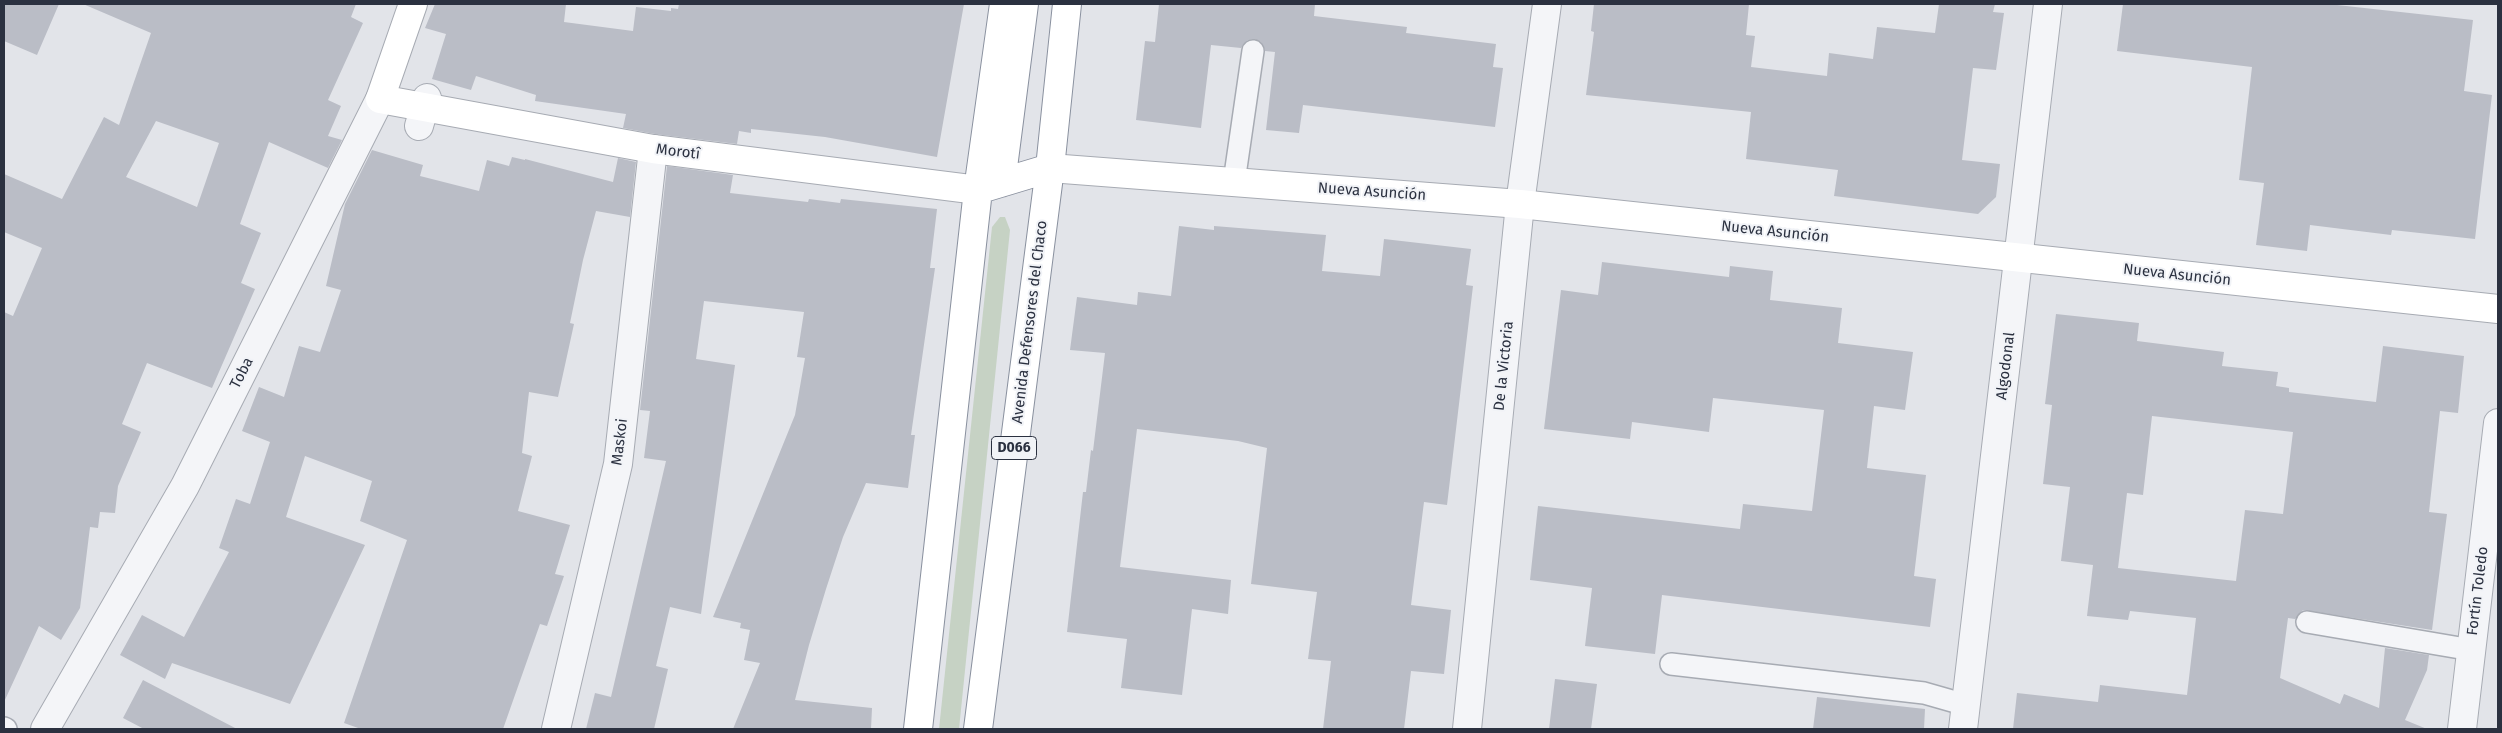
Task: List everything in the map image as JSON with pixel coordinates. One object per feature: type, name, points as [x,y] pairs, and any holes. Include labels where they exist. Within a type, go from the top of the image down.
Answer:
[{"type":"main road","name":"Toba","points":[[380,99],[414,4]]},
{"type":"main road","points":[[990,187],[1004,4]]},
{"type":"main road","points":[[918,729],[990,187],[1024,4]]},
{"type":"main road","name":"Avenida Defensores del Chaco","points":[[978,729],[1050,168],[1067,4]]},
{"type":"main road","name":"Morotî","points":[[380,99],[424,110],[653,149],[990,187]]},
{"type":"main road","points":[[990,187],[1050,168]]},
{"type":"main road","name":"Nueva Asunción","points":[[1050,168],[1520,204],[2018,259],[2498,309]]},
{"type":"street","name":"De la Victoria","points":[[1466,729],[1520,204],[1547,4]]},
{"type":"street","name":"Algodonal","points":[[1965,717],[2048,4]]},
{"type":"street","name":"Toba","points":[[45,729],[185,486],[380,99]]},
{"type":"street","name":"Maskoi","points":[[556,729],[618,464],[653,149]]},
{"type":"street","name":"Fortín Toledo","points":[[2462,729],[2498,423]]},
{"type":"lane","points":[[1234,182],[1253,51]]},
{"type":"lane","points":[[2307,622],[2472,650]]},
{"type":"lane","points":[[1671,664],[1924,693],[1965,717]]},
{"type":"green space","points":[[1000,217],[1005,217],[1010,230],[959,729],[939,729],[992,227]]},
{"type":"building","points":[[4,4],[59,4],[37,55],[4,41]]},
{"type":"building","points":[[83,4],[356,4],[351,17],[363,23],[328,100],[341,106],[328,136],[342,140],[328,168],[269,142],[240,224],[261,233],[241,283],[255,289],[212,388],[147,363],[122,424],[141,432],[118,486],[115,513],[100,512],[98,528],[90,527],[80,608],[61,640],[39,626],[4,702],[4,312],[13,316],[42,248],[4,232],[4,174],[62,199],[104,117],[119,125],[151,33]],"holes":[[[156,121],[219,143],[197,207],[126,177]]]},
{"type":"building","points":[[435,4],[566,4],[564,22],[633,31],[636,7],[671,11],[671,8],[678,9],[679,4],[964,4],[937,157],[825,137],[751,129],[751,133],[739,131],[737,144],[655,134],[623,128],[626,114],[535,101],[536,95],[476,76],[471,90],[432,79],[446,34],[425,28]]},
{"type":"building","points":[[1159,4],[1315,4],[1314,16],[1407,27],[1406,33],[1496,44],[1493,67],[1503,68],[1495,127],[1303,105],[1299,133],[1266,130],[1275,52],[1265,51],[1261,42],[1254,39],[1248,40],[1241,48],[1211,45],[1201,128],[1136,120],[1145,41],[1155,42]]},
{"type":"building","points":[[1594,4],[1749,4],[1746,35],[1755,36],[1751,67],[1827,76],[1829,53],[1873,59],[1877,27],[1935,33],[1939,4],[1995,4],[1993,12],[2004,13],[1996,70],[1973,68],[1962,160],[2000,164],[1996,197],[1978,214],[1834,196],[1838,170],[1746,159],[1751,112],[1586,95],[1594,32],[1591,31]]},
{"type":"building","points":[[2123,4],[2328,4],[2473,20],[2464,91],[2492,95],[2475,239],[2392,230],[2391,235],[2310,225],[2307,251],[2256,245],[2264,183],[2239,180],[2252,67],[2117,51]]},
{"type":"building","points":[[372,150],[423,165],[420,176],[479,191],[487,160],[509,166],[512,157],[525,159],[613,182],[618,158],[636,162],[630,217],[596,211],[583,260],[570,323],[574,324],[558,397],[529,392],[522,453],[532,456],[518,511],[570,525],[555,574],[564,576],[547,626],[540,624],[503,729],[361,729],[344,723],[407,540],[360,521],[372,481],[305,456],[286,517],[365,545],[290,704],[172,663],[165,679],[120,655],[142,615],[184,637],[229,552],[219,548],[236,499],[250,504],[270,442],[242,431],[259,387],[284,397],[299,346],[320,352],[341,290],[326,286],[345,204]]},
{"type":"building","points":[[667,166],[733,175],[730,193],[808,202],[809,199],[840,203],[841,199],[937,209],[930,268],[935,268],[911,435],[915,435],[908,488],[866,483],[843,537],[809,645],[795,700],[872,708],[871,729],[733,729],[760,663],[744,660],[750,630],[740,628],[741,623],[713,617],[795,415],[805,358],[797,357],[804,312],[704,301],[696,359],[735,365],[701,614],[670,607],[656,666],[668,669],[654,729],[586,729],[595,693],[611,697],[666,461],[644,458],[650,411],[640,410]]},
{"type":"building","points":[[1179,226],[1214,230],[1214,226],[1326,235],[1322,271],[1380,276],[1384,239],[1471,249],[1466,285],[1473,286],[1447,505],[1424,502],[1411,605],[1451,610],[1444,674],[1411,671],[1404,729],[1323,729],[1331,661],[1308,659],[1317,592],[1251,584],[1267,448],[1238,441],[1137,429],[1120,567],[1231,580],[1228,614],[1192,609],[1182,695],[1121,688],[1127,639],[1067,632],[1083,492],[1086,492],[1091,450],[1093,451],[1105,353],[1070,350],[1077,297],[1137,305],[1138,292],[1171,296]]},
{"type":"building","points":[[1602,262],[1729,277],[1730,266],[1773,271],[1770,300],[1842,308],[1838,343],[1913,352],[1905,410],[1874,406],[1867,468],[1926,475],[1914,576],[1936,579],[1930,627],[1662,595],[1655,654],[1585,646],[1592,588],[1530,580],[1538,506],[1740,529],[1743,504],[1812,511],[1824,410],[1713,398],[1709,432],[1632,422],[1630,439],[1544,429],[1561,290],[1598,295]]},
{"type":"building","points":[[2056,314],[2139,323],[2137,341],[2224,352],[2222,366],[2278,372],[2276,386],[2289,388],[2289,392],[2376,402],[2383,346],[2464,356],[2458,413],[2440,411],[2429,512],[2447,514],[2432,630],[2303,610],[2295,619],[2288,618],[2280,678],[2340,704],[2344,694],[2379,708],[2385,648],[2429,655],[2427,670],[2405,720],[2427,729],[2013,729],[2017,693],[2098,702],[2100,685],[2187,695],[2196,618],[2130,611],[2128,620],[2087,616],[2093,565],[2061,561],[2070,487],[2043,484],[2052,405],[2045,404]],"holes":[[[2152,416],[2293,432],[2283,514],[2245,510],[2236,581],[2118,568],[2127,493],[2143,495]]]},
{"type":"building","points":[[1555,679],[1597,684],[1591,729],[1549,729]]},
{"type":"building","points":[[143,680],[237,729],[144,729],[123,718]]},
{"type":"building","points":[[1817,697],[1925,709],[1924,729],[1813,729]]}]
